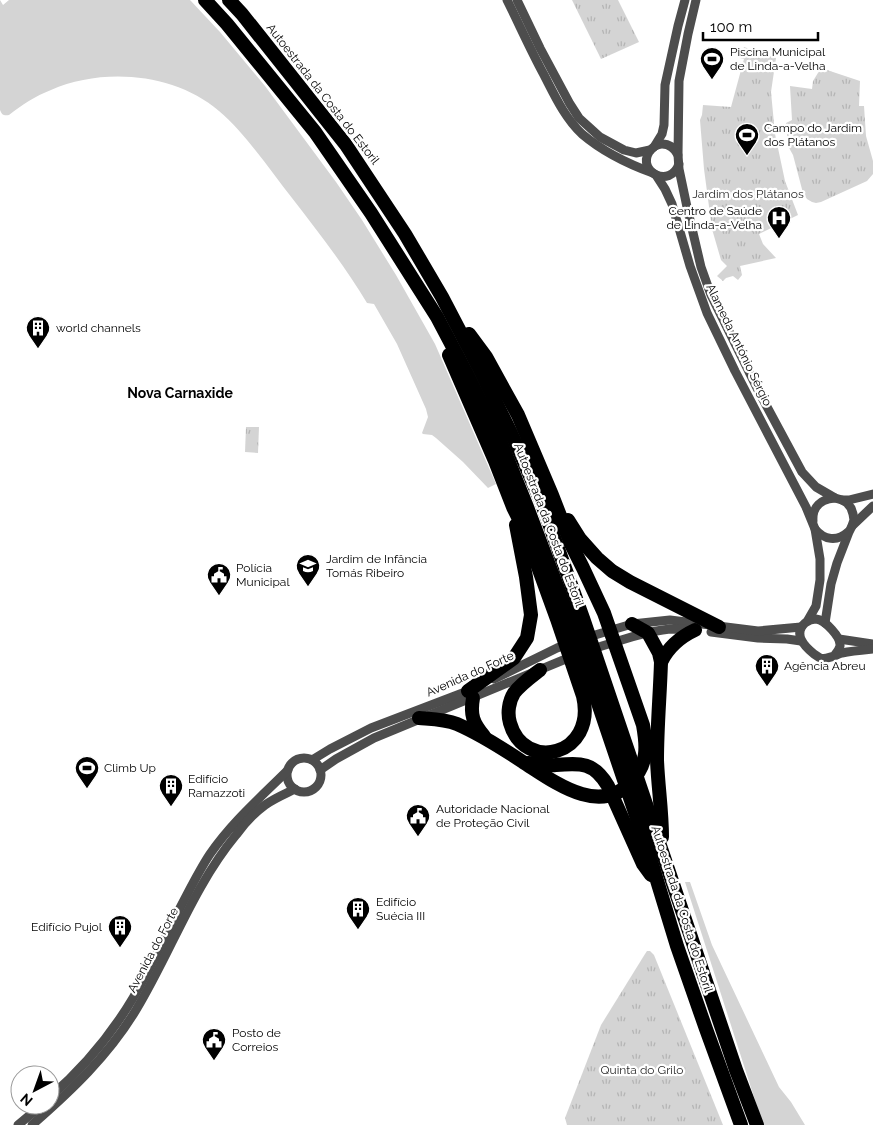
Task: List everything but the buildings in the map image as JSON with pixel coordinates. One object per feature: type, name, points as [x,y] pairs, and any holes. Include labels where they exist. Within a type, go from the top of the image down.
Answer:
[{"type":"highway","name":"Autoestrada da Costa do Estoril","points":[[205,0],[227,24],[315,132],[371,213],[437,317],[498,438],[527,507],[588,672],[706,1029],[741,1125]]},
{"type":"highway","name":"Autoestrada da Costa do Estoril","points":[[229,0],[346,145],[416,252],[442,297],[511,432],[541,501],[571,624]]},
{"type":"highway","points":[[419,718],[449,721],[458,724],[488,740],[537,772],[587,796],[610,795],[623,789],[638,773],[644,761],[646,744],[643,725],[604,613],[571,544],[518,415],[486,357],[442,297]]},
{"type":"highway","points":[[437,317],[450,360],[495,461],[513,507],[571,624]]},
{"type":"highway","points":[[552,495],[580,539],[605,565],[630,582],[719,627]]},
{"type":"highway","points":[[488,740],[473,720],[473,692],[514,658],[527,638],[531,615],[513,507]]},
{"type":"highway","points":[[632,624],[648,633],[660,653],[657,759],[662,819],[662,848]]},
{"type":"highway","points":[[661,662],[674,642],[695,630]]},
{"type":"highway","points":[[540,670],[516,691],[508,714],[511,728],[520,740],[531,749],[550,752],[562,749],[574,741],[582,730],[588,672]]},
{"type":"highway","name":"Autoestrada da Costa do Estoril","points":[[588,672],[662,848],[736,1070],[757,1125]]},
{"type":"highway","points":[[525,763],[586,765],[603,777],[643,864],[659,884]]},
{"type":"street","points":[[507,0],[557,101],[575,127],[596,144],[639,168],[660,177],[670,175],[677,168],[678,160],[672,147],[663,144],[636,153],[624,150],[600,137],[579,118],[553,72],[517,0]]},
{"type":"street","points":[[654,174],[646,162],[652,148],[662,134],[666,85],[685,0]]},
{"type":"street","name":"Alameda António Sérgio","points":[[696,0],[679,81],[678,160],[696,250],[704,279],[714,303],[758,390],[802,472],[816,486],[847,503],[853,514],[850,529]]},
{"type":"street","name":"Alameda António Sérgio","points":[[654,174],[665,189],[672,204],[693,275],[707,313],[814,525],[820,559],[820,580],[816,606],[805,623]]},
{"type":"street","points":[[873,494],[849,500],[828,498],[818,504],[814,510],[812,516],[814,525],[819,534],[831,539],[837,539],[844,536],[873,506]]},
{"type":"street","points":[[825,623],[831,584],[850,529]]},
{"type":"street","points":[[834,656],[839,650],[839,639],[825,623],[817,619],[805,623],[799,632],[801,641],[820,658],[828,658],[873,649]]},
{"type":"street","name":"Avenida do Forte","points":[[32,1125],[73,1088],[108,1049],[128,1022],[146,991],[205,878],[232,839],[252,817],[278,796],[295,789],[306,792],[316,788],[321,778],[320,770],[336,759],[374,738],[473,692],[557,648],[584,638],[632,624],[670,620],[758,631],[805,623]]},
{"type":"street","name":"Avenida do Forte","points":[[60,1088],[98,1048],[126,1010],[195,879],[224,835],[288,770],[291,764],[298,759],[306,758],[312,760],[371,728],[636,635],[671,629],[801,641]]},
{"type":"street","points":[[839,639],[873,644]]},
{"type":"street","points":[[312,760],[319,766],[320,770]]},
{"type":"street","points":[[288,770],[288,779],[295,789]]},
{"type":"street","points":[[18,1125],[30,1115]]},
{"type":"green space","points":[[0,0],[3,5],[9,0],[190,0],[220,32],[265,86],[362,220],[435,344],[496,484],[488,488],[436,438],[422,433],[428,417],[426,409],[397,344],[374,304],[367,303],[331,249],[266,164],[239,130],[219,111],[201,98],[182,88],[138,78],[115,77],[93,78],[71,83],[40,95],[9,115],[2,114],[0,110]]},
{"type":"green space","points":[[572,0],[618,0],[639,42],[601,59]]},
{"type":"green space","name":"Jardim dos Plátanos","points":[[744,47],[776,58],[771,92],[775,134],[785,181],[798,215],[759,234],[763,244],[776,258],[740,266],[742,275],[738,280],[733,276],[723,281],[717,276],[727,266],[721,260],[712,229],[700,120],[703,105],[731,107],[744,59],[740,58]]},
{"type":"green space","name":"Jardim dos Plátanos","points":[[821,68],[860,81],[859,106],[864,106],[866,136],[873,161],[873,174],[867,181],[816,203],[807,199],[803,193],[793,155],[788,146],[786,123],[792,120],[790,86],[812,89],[813,81]]},
{"type":"green space","points":[[246,427],[259,427],[258,453],[245,452]]},
{"type":"green space","points":[[685,882],[690,882],[712,945],[779,1087],[805,1125],[763,1125]]},
{"type":"green space","name":"Quinta do Grilo","points":[[647,951],[654,955],[723,1125],[567,1125],[565,1118],[601,1025]]},
{"type":"place","name":"Piscina Municipal de Linda-a-Velha","points":[[712,80]]},
{"type":"place","name":"Campo do Jardim dos Plátanos","points":[[747,156]]},
{"type":"place","name":"Centro de Saúde de Linda-a-Velha","points":[[779,239]]},
{"type":"place","name":"world channels","points":[[38,349]]},
{"type":"place","name":"Jardim de Infância Tomás Ribeiro","points":[[308,587]]},
{"type":"place","name":"Polícia Municipal","points":[[219,596]]},
{"type":"place","name":"Agência Abreu","points":[[767,687]]},
{"type":"place","name":"Climb Up","points":[[87,789]]},
{"type":"place","name":"Edifício Ramazzoti","points":[[171,807]]},
{"type":"place","name":"Autoridade Nacional de Proteção Civil","points":[[418,837]]},
{"type":"place","name":"Edifício Suécia III","points":[[358,930]]},
{"type":"place","name":"Edifício Pujol","points":[[120,948]]},
{"type":"place","name":"Posto de Correios","points":[[214,1061]]},
{"type":"district","name":"Nova Carnaxide","points":[[180,393]]}]
